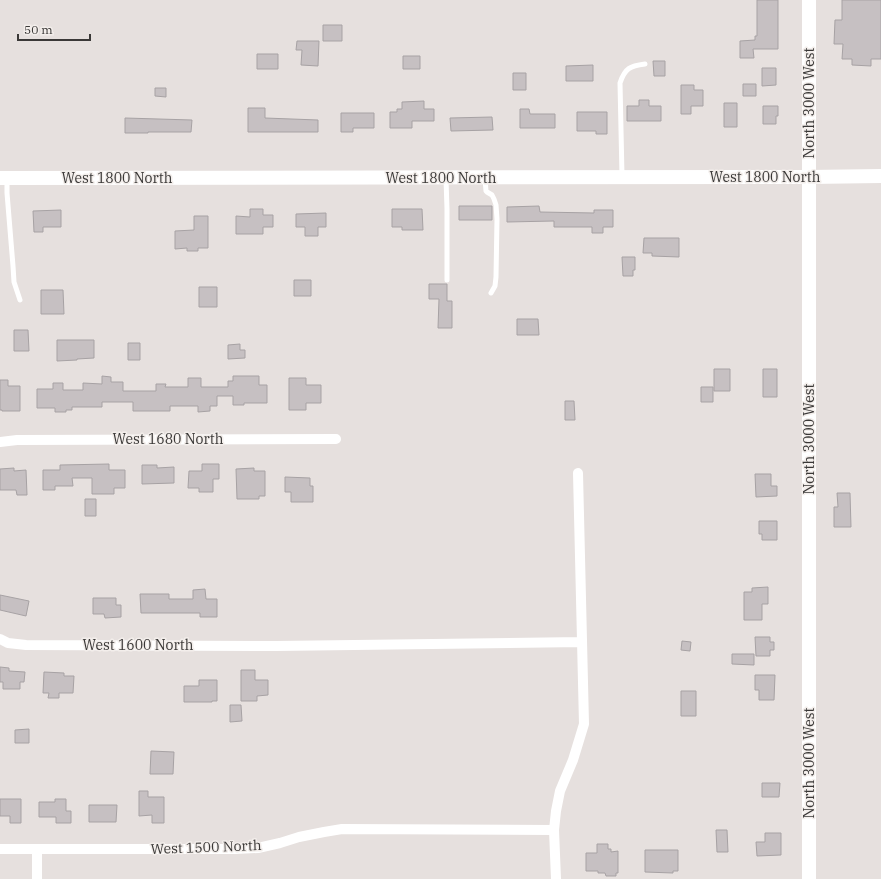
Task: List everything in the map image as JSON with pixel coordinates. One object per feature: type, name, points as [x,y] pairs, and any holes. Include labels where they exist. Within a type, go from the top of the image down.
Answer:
[{"type":"main road","name":"North 3000 West","points":[[809,0],[809,879]]},
{"type":"main road","name":"West 1800 North","points":[[4,178],[881,176]]},
{"type":"street","name":"West 1680 North","points":[[0,442],[17,440],[336,439]]},
{"type":"street","points":[[556,879],[554,830],[556,811],[560,791],[573,760],[584,724],[578,473]]},
{"type":"street","name":"West 1600 North","points":[[0,639],[8,643],[26,645],[276,646],[582,642]]},
{"type":"street","name":"West 1500 North","points":[[0,849],[258,848],[305,836],[342,829],[554,830]]},
{"type":"street","points":[[37,849],[37,879]]},
{"type":"lane","points":[[622,177],[620,83],[623,74],[627,69],[633,66],[645,64]]},
{"type":"lane","points":[[4,178],[7,193],[14,282],[20,300]]},
{"type":"lane","points":[[446,178],[447,280]]},
{"type":"lane","points":[[485,178],[486,191],[492,195],[494,199],[497,219],[496,277],[495,286],[491,294]]},
{"type":"building","points":[[757,0],[778,0],[778,49],[753,49],[754,58],[740,58],[740,41],[755,40],[755,36],[757,36]]},
{"type":"building","points":[[842,0],[881,0],[881,59],[871,59],[871,66],[852,65],[852,59],[842,59],[843,44],[834,44],[835,20],[842,20]]},
{"type":"building","points":[[323,25],[342,25],[342,41],[323,41]]},
{"type":"building","points":[[297,41],[319,41],[318,66],[301,65],[302,50],[296,50]]},
{"type":"building","points":[[257,54],[278,54],[278,69],[257,69]]},
{"type":"building","points":[[403,56],[420,56],[420,69],[403,69]]},
{"type":"building","points":[[653,61],[665,61],[665,76],[654,76]]},
{"type":"building","points":[[593,65],[593,81],[566,81],[566,66]]},
{"type":"building","points":[[762,68],[776,68],[776,85],[762,86]]},
{"type":"building","points":[[513,73],[526,73],[526,90],[513,90]]},
{"type":"building","points":[[743,84],[756,84],[756,96],[743,96]]},
{"type":"building","points":[[681,85],[694,85],[694,90],[703,90],[703,106],[691,106],[691,114],[681,114]]},
{"type":"building","points":[[155,88],[166,88],[166,97],[155,96]]},
{"type":"building","points":[[639,100],[649,100],[649,106],[661,106],[661,121],[627,121],[627,106],[639,106]]},
{"type":"building","points":[[424,101],[424,109],[434,109],[434,121],[412,121],[412,128],[390,128],[390,112],[397,112],[397,109],[402,109],[402,102]]},
{"type":"building","points":[[724,103],[737,103],[737,127],[724,127]]},
{"type":"building","points":[[763,106],[778,106],[776,124],[763,124]]},
{"type":"building","points":[[248,108],[265,108],[265,118],[318,120],[318,132],[248,132]]},
{"type":"building","points":[[520,109],[529,109],[530,114],[555,114],[555,128],[520,128]]},
{"type":"building","points":[[577,112],[607,112],[607,134],[596,134],[596,131],[577,131]]},
{"type":"building","points":[[341,113],[374,113],[374,128],[353,128],[353,132],[341,132]]},
{"type":"building","points":[[492,117],[493,130],[451,131],[450,118]]},
{"type":"building","points":[[125,118],[192,120],[191,132],[125,133]]},
{"type":"building","points":[[459,206],[492,206],[492,220],[459,220]]},
{"type":"building","points":[[539,206],[540,212],[594,213],[594,210],[613,210],[613,227],[603,227],[603,233],[592,233],[592,227],[554,227],[554,221],[507,222],[507,207]]},
{"type":"building","points":[[250,209],[263,209],[263,215],[273,215],[273,227],[263,227],[263,234],[236,234],[236,216],[250,217]]},
{"type":"building","points":[[392,209],[422,209],[423,230],[402,230],[402,227],[392,227]]},
{"type":"building","points":[[61,210],[61,227],[43,227],[43,232],[34,232],[33,211]]},
{"type":"building","points":[[326,213],[326,227],[318,227],[318,236],[305,236],[305,227],[296,227],[296,214]]},
{"type":"building","points":[[194,216],[208,216],[208,248],[198,248],[198,251],[187,251],[187,248],[175,249],[175,231],[194,230]]},
{"type":"building","points":[[644,238],[679,238],[679,257],[652,256],[652,253],[643,253]]},
{"type":"building","points":[[622,257],[635,257],[635,270],[633,270],[633,276],[623,276]]},
{"type":"building","points":[[294,280],[311,280],[311,296],[294,296]]},
{"type":"building","points":[[429,284],[447,284],[447,301],[452,301],[452,328],[438,328],[439,299],[429,299]]},
{"type":"building","points":[[199,287],[217,287],[217,307],[199,307]]},
{"type":"building","points":[[41,290],[63,290],[64,314],[41,314]]},
{"type":"building","points":[[517,319],[538,319],[539,335],[517,335]]},
{"type":"building","points":[[14,330],[28,330],[29,351],[14,351]]},
{"type":"building","points":[[57,340],[94,340],[94,358],[57,361]]},
{"type":"building","points":[[128,343],[140,343],[140,360],[128,360]]},
{"type":"building","points":[[240,344],[240,350],[245,350],[245,358],[228,359],[228,345]]},
{"type":"building","points":[[714,369],[730,369],[730,391],[714,391]]},
{"type":"building","points":[[763,369],[777,369],[777,397],[763,397]]},
{"type":"building","points":[[102,376],[111,377],[111,382],[123,382],[123,391],[156,391],[156,384],[166,384],[165,387],[188,387],[188,378],[201,378],[201,387],[228,387],[228,381],[233,381],[233,376],[259,376],[259,385],[267,385],[267,403],[244,403],[244,405],[233,405],[233,396],[217,396],[217,406],[210,406],[210,411],[198,412],[198,406],[170,406],[170,411],[133,411],[133,402],[102,402],[102,407],[72,407],[72,410],[66,410],[66,412],[55,412],[55,408],[37,408],[37,389],[53,389],[53,383],[63,383],[63,390],[83,390],[83,383],[102,384]]},
{"type":"building","points":[[289,378],[306,378],[306,385],[321,385],[321,403],[306,403],[306,410],[289,410]]},
{"type":"building","points":[[0,380],[8,380],[8,386],[20,386],[20,411],[0,410]]},
{"type":"building","points":[[701,387],[713,387],[713,402],[701,402]]},
{"type":"building","points":[[565,401],[574,401],[575,420],[565,420]]},
{"type":"building","points":[[109,464],[109,470],[125,470],[125,488],[114,488],[114,494],[92,494],[92,478],[72,478],[73,486],[55,486],[55,490],[43,490],[43,470],[60,470],[60,465]]},
{"type":"building","points":[[202,464],[219,464],[219,479],[213,479],[213,492],[199,492],[199,488],[188,488],[189,471],[202,471]]},
{"type":"building","points":[[142,465],[157,465],[157,468],[174,467],[174,483],[142,484]]},
{"type":"building","points":[[14,468],[14,471],[26,470],[27,495],[17,495],[16,490],[0,490],[0,469]]},
{"type":"building","points":[[254,468],[254,471],[265,471],[265,496],[259,496],[259,499],[237,499],[236,469]]},
{"type":"building","points":[[755,474],[771,474],[771,486],[777,486],[777,496],[756,497]]},
{"type":"building","points":[[285,477],[310,478],[310,486],[313,486],[313,502],[291,502],[291,492],[285,492]]},
{"type":"building","points":[[837,493],[850,493],[851,527],[834,527],[834,507],[838,507]]},
{"type":"building","points":[[85,499],[96,499],[96,516],[85,516]]},
{"type":"building","points":[[759,521],[777,521],[777,540],[762,540],[762,534],[759,534]]},
{"type":"building","points":[[768,587],[768,604],[762,604],[762,620],[744,620],[744,592],[752,592],[752,588]]},
{"type":"building","points":[[205,589],[206,599],[217,599],[217,617],[200,617],[200,613],[141,613],[140,594],[169,594],[169,599],[193,599],[193,590]]},
{"type":"building","points":[[0,595],[29,601],[26,616],[0,610]]},
{"type":"building","points":[[93,598],[116,598],[116,605],[121,605],[121,617],[105,618],[104,614],[93,614]]},
{"type":"building","points":[[755,637],[770,637],[770,642],[774,642],[774,650],[770,650],[770,656],[756,656]]},
{"type":"building","points":[[682,641],[691,642],[690,651],[681,650]]},
{"type":"building","points":[[732,654],[754,654],[754,665],[732,664]]},
{"type":"building","points":[[0,667],[9,668],[9,671],[25,672],[24,682],[20,682],[20,689],[3,689],[3,682],[0,682]]},
{"type":"building","points":[[241,670],[255,670],[255,680],[268,680],[268,695],[257,696],[257,701],[241,701]]},
{"type":"building","points":[[44,672],[64,673],[64,676],[74,676],[73,693],[59,693],[59,698],[48,698],[49,693],[43,693]]},
{"type":"building","points":[[755,675],[775,675],[774,700],[759,700],[759,690],[755,690]]},
{"type":"building","points":[[199,680],[217,680],[217,701],[184,702],[184,686],[199,686]]},
{"type":"building","points":[[681,691],[696,691],[696,716],[681,716]]},
{"type":"building","points":[[230,705],[241,705],[242,721],[230,722]]},
{"type":"building","points":[[29,729],[29,743],[15,743],[15,730]]},
{"type":"building","points":[[151,751],[174,752],[173,774],[150,774]]},
{"type":"building","points":[[762,783],[780,783],[779,797],[762,797]]},
{"type":"building","points":[[139,791],[148,791],[148,797],[164,797],[164,823],[152,823],[152,815],[139,816]]},
{"type":"building","points":[[0,799],[21,799],[21,823],[10,823],[10,816],[0,816]]},
{"type":"building","points":[[55,799],[66,799],[66,811],[71,811],[71,823],[56,823],[56,817],[39,817],[39,802],[55,802]]},
{"type":"building","points":[[89,805],[117,805],[116,822],[89,822]]},
{"type":"building","points":[[716,830],[727,830],[728,852],[717,852]]},
{"type":"building","points":[[765,833],[781,833],[781,855],[757,856],[756,842],[765,842]]},
{"type":"building","points":[[597,844],[608,844],[608,849],[611,849],[611,852],[618,851],[618,873],[616,873],[616,876],[606,876],[605,873],[598,873],[598,871],[586,871],[586,853],[597,853]]},
{"type":"building","points":[[645,850],[678,850],[678,871],[673,871],[673,873],[645,872]]}]
